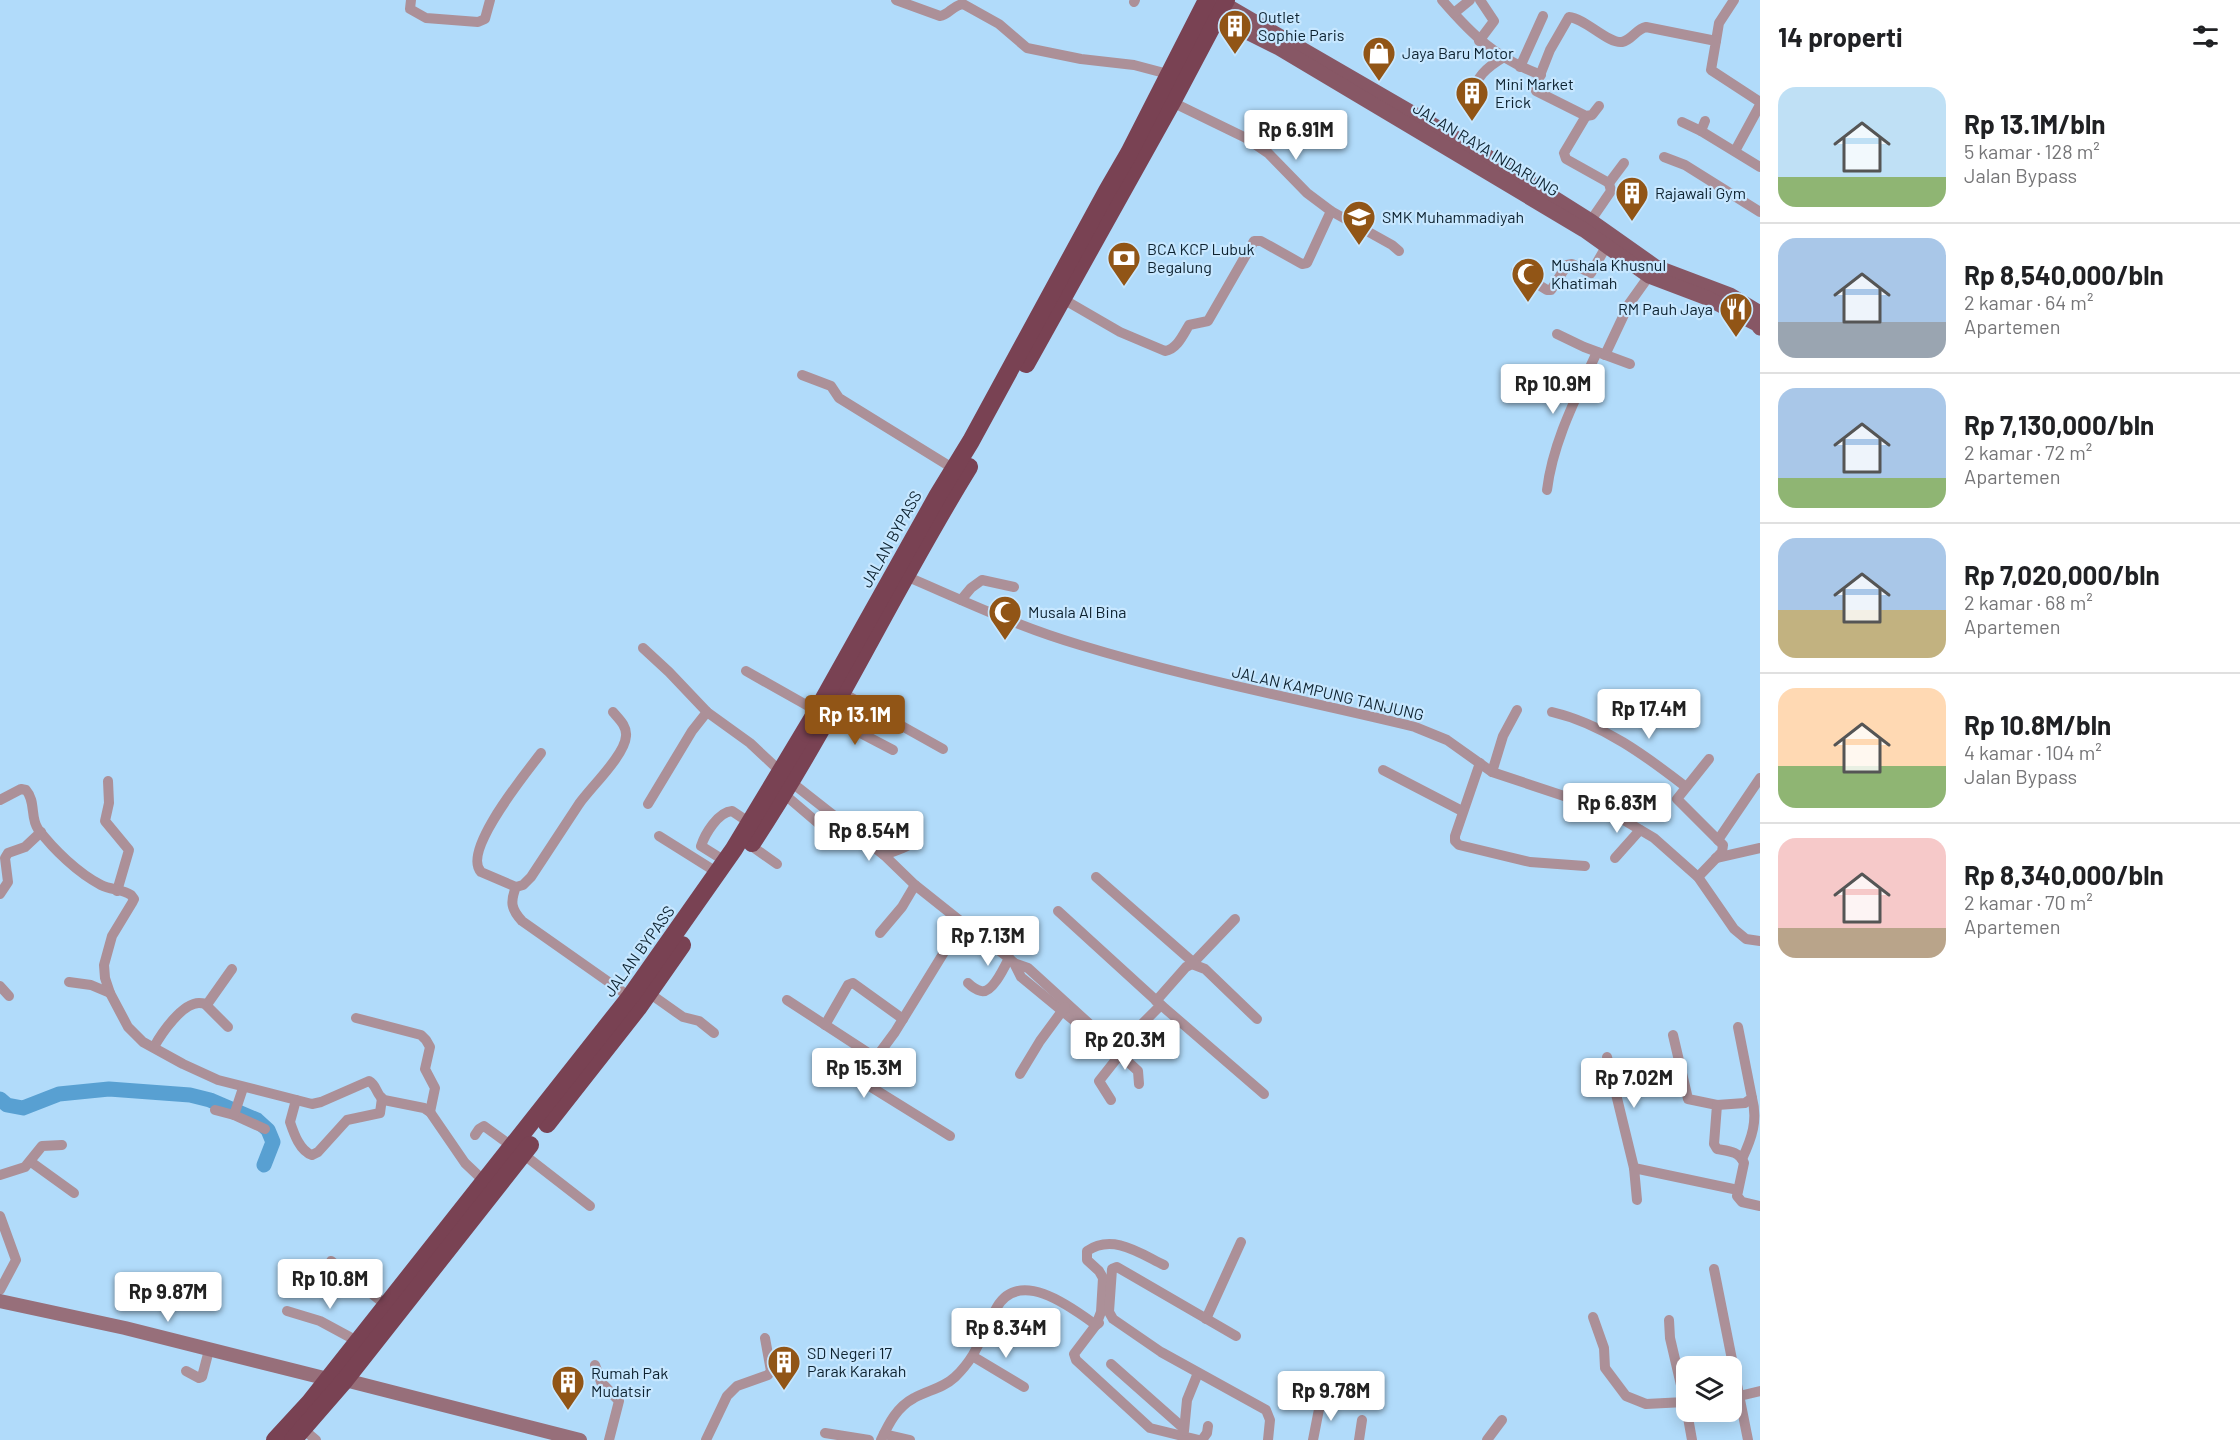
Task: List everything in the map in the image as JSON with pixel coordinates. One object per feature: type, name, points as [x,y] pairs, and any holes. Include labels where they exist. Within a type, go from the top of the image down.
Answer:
[{"type":"highway","name":"JALAN BYPASS","points":[[824,714],[954,469],[1129,153],[1168,74],[1212,4]]},
{"type":"highway","points":[[275,1440],[336,1379],[556,1102],[649,993],[750,845],[824,714],[843,693],[1172,102],[1212,4]]},
{"type":"highway","name":"JALAN BYPASS","points":[[556,1102],[722,867],[750,823],[786,783]]},
{"type":"highway","points":[[304,1436],[357,1341],[455,1220],[484,1180],[518,1151]]},
{"type":"main road","name":"JALAN RAYA INDARUNG","points":[[1212,4],[1504,174],[1656,267],[1730,295],[1759,322]]},
{"type":"main road","name":"JALAN RAYA INDARUNG","points":[[1588,226],[1607,245],[1649,276],[1707,298],[1759,322]]},
{"type":"street","points":[[411,0],[410,9],[426,18],[478,22],[485,19],[490,0]]},
{"type":"street","points":[[896,0],[940,16],[944,16],[956,6],[963,4],[988,17],[1022,45],[1038,51],[1134,65],[1168,74]]},
{"type":"street","points":[[1442,0],[1479,40],[1520,67],[1541,75]]},
{"type":"street","points":[[1454,14],[1470,0]]},
{"type":"street","points":[[1479,40],[1494,21],[1480,0]]},
{"type":"street","points":[[1734,0],[1719,22],[1711,70],[1760,104],[1735,151]]},
{"type":"street","points":[[1520,67],[1543,16]]},
{"type":"street","points":[[1599,106],[1592,115],[1586,116],[1538,94],[1535,88],[1567,18],[1571,16],[1615,41],[1621,42],[1630,38],[1641,28],[1647,27],[1716,41]]},
{"type":"street","points":[[1470,97],[1476,80],[1492,64],[1503,57]]},
{"type":"street","points":[[1172,102],[1233,131],[1268,153],[1307,193],[1331,211],[1392,245],[1399,252]]},
{"type":"street","points":[[1586,116],[1564,156],[1568,161],[1609,183],[1611,191],[1588,226]]},
{"type":"street","points":[[1682,122],[1703,126],[1760,167]]},
{"type":"street","points":[[1664,157],[1685,165],[1760,212]]},
{"type":"street","points":[[1609,183],[1624,164]]},
{"type":"street","points":[[1063,299],[1120,332],[1169,351],[1174,349],[1189,325],[1208,321],[1254,241],[1261,241],[1302,264],[1307,263],[1331,211]]},
{"type":"street","points":[[1516,270],[1547,290],[1551,290],[1567,265],[1572,264],[1591,273],[1607,245]]},
{"type":"street","points":[[1547,490],[1550,465],[1569,415],[1629,303],[1649,276]]},
{"type":"street","points":[[1557,334],[1630,364]]},
{"type":"street","points":[[802,375],[831,386],[839,398],[954,469]]},
{"type":"street","name":"JALAN KAMPUNG TANJUNG","points":[[908,576],[962,600],[1078,645],[1213,682],[1415,727],[1447,740],[1492,772],[1567,797],[1595,803],[1654,838],[1698,877],[1734,929],[1746,939],[1760,941]]},
{"type":"street","points":[[962,600],[971,588],[982,580],[1014,587]]},
{"type":"street","points":[[643,648],[706,712],[750,743],[832,835]]},
{"type":"street","points":[[746,670],[893,750]]},
{"type":"street","points":[[843,693],[943,749]]},
{"type":"street","points":[[1492,772],[1503,736],[1517,710]]},
{"type":"street","points":[[541,753],[493,821],[482,841],[476,859],[477,868],[481,872],[516,887],[523,885],[531,877],[579,804],[618,754],[626,738],[626,732],[613,712]]},
{"type":"street","points":[[648,804],[706,712]]},
{"type":"street","points":[[1552,712],[1575,717],[1642,753],[1686,787]]},
{"type":"street","points":[[1698,877],[1723,850],[1723,845],[1677,799],[1709,759]]},
{"type":"street","points":[[1480,763],[1455,836],[1455,841],[1459,845],[1530,862],[1585,866]]},
{"type":"street","points":[[1383,770],[1462,811]]},
{"type":"street","points":[[1718,840],[1760,778]]},
{"type":"street","points":[[108,780],[109,803],[105,821],[129,850],[117,891]]},
{"type":"street","points":[[786,783],[884,855],[915,885],[1011,960],[1021,977],[1065,1007],[1111,1051],[1118,1053],[1138,1071],[1139,1084]]},
{"type":"street","points":[[0,800],[21,789],[26,790],[32,801],[36,826],[41,832],[82,872],[102,886],[127,892],[134,899],[112,936],[104,965],[110,993],[128,1027],[143,1042],[183,1064],[218,1080],[243,1088],[296,1100],[312,1104],[369,1081],[374,1084],[382,1098],[380,1113],[347,1120],[318,1152],[312,1155],[306,1153],[301,1146],[290,1122],[296,1100]]},
{"type":"street","points":[[722,867],[701,846],[717,819],[725,812],[732,811],[750,823]]},
{"type":"street","points":[[1615,858],[1640,830]]},
{"type":"street","points":[[0,894],[8,882],[5,858],[8,853],[26,847],[41,832]]},
{"type":"street","points":[[884,855],[907,847],[918,835]]},
{"type":"street","points":[[659,836],[722,867]]},
{"type":"street","points":[[750,845],[777,864]]},
{"type":"street","points":[[1715,858],[1760,848]]},
{"type":"street","points":[[1096,877],[1193,964],[1205,969],[1257,1019]]},
{"type":"street","points":[[880,933],[902,907],[915,885]]},
{"type":"street","points":[[516,887],[512,897],[512,908],[522,921],[630,997]]},
{"type":"street","points":[[1058,911],[1158,1003],[1264,1094]]},
{"type":"street","points":[[1111,1100],[1099,1081],[1118,1053],[1186,967],[1193,964],[1235,919]]},
{"type":"street","points":[[950,1136],[865,1083],[863,1079],[864,1074],[903,1019],[962,923]]},
{"type":"street","points":[[968,983],[981,991],[986,991],[994,984],[1011,960]]},
{"type":"street","points":[[206,1005],[232,969]]},
{"type":"street","points":[[69,982],[91,985],[110,993]]},
{"type":"street","points":[[825,1025],[848,985],[853,983],[903,1019]]},
{"type":"street","points":[[0,986],[9,996]]},
{"type":"street","points":[[649,993],[683,1017],[699,1021],[714,1033]]},
{"type":"street","points":[[787,1000],[876,1058]]},
{"type":"street","points":[[154,1047],[169,1024],[181,1012],[199,1003],[206,1005],[228,1028]]},
{"type":"street","points":[[1020,1074],[1065,1007]]},
{"type":"street","points":[[356,1018],[421,1035],[426,1040],[430,1047],[425,1069],[435,1088],[430,1112]]},
{"type":"street","points":[[1738,1028],[1755,1102],[1755,1122],[1750,1142],[1742,1158]]},
{"type":"street","points":[[1673,1035],[1688,1100],[1717,1105],[1755,1102]]},
{"type":"street","points":[[1607,1057],[1634,1168],[1637,1200]]},
{"type":"street","points":[[235,1111],[243,1088]]},
{"type":"street","points":[[382,1098],[430,1112],[465,1163],[484,1180]]},
{"type":"street","points":[[1717,1105],[1714,1144],[1717,1149],[1737,1153],[1742,1158],[1744,1163],[1737,1196],[1740,1201],[1760,1206]]},
{"type":"street","points":[[215,1110],[235,1111],[265,1130]]},
{"type":"street","points":[[476,1135],[484,1126],[590,1206]]},
{"type":"street","points":[[0,1175],[25,1167],[42,1146],[62,1145]]},
{"type":"street","points":[[31,1162],[74,1194]]},
{"type":"street","points":[[1634,1168],[1738,1190]]},
{"type":"street","points":[[0,1216],[16,1260],[0,1290]]},
{"type":"street","points":[[1206,1319],[1241,1242]]},
{"type":"street","points":[[1164,1265],[1123,1244],[1095,1247],[1088,1251],[1087,1260],[1103,1278],[1101,1312],[1096,1325],[1074,1352],[1076,1360],[1150,1428],[1200,1440],[1207,1433],[1208,1426]]},
{"type":"street","points":[[331,1261],[386,1305]]},
{"type":"street","points":[[1236,1336],[1117,1267],[1110,1272],[1111,1316],[1161,1352],[1266,1410],[1270,1418],[1268,1440]]},
{"type":"street","points":[[1714,1269],[1728,1356]]},
{"type":"street","points":[[910,1440],[882,1437],[890,1419],[915,1397],[935,1391],[954,1378],[974,1357],[1004,1298],[1026,1289],[1039,1292],[1075,1310],[1096,1325]]},
{"type":"street","points":[[0,1301],[125,1328],[580,1440]]},
{"type":"street","points":[[287,1311],[320,1321],[357,1341]]},
{"type":"street","points":[[1096,1325],[1111,1316]]},
{"type":"street","points":[[1593,1317],[1604,1348],[1605,1368],[1626,1396],[1646,1404],[1676,1406]]},
{"type":"street","points":[[1669,1320],[1670,1338],[1676,1364]]},
{"type":"street","points":[[706,1440],[727,1396],[736,1386],[768,1375],[771,1371],[765,1338]]},
{"type":"street","points":[[186,1371],[199,1378],[202,1377],[209,1350]]},
{"type":"street","points":[[974,1357],[1024,1387]]},
{"type":"street","points":[[1111,1364],[1181,1426],[1184,1435]]},
{"type":"street","points":[[594,1365],[601,1382],[619,1401],[609,1440]]},
{"type":"street","points":[[1184,1435],[1187,1400],[1198,1373]]},
{"type":"street","points":[[1742,1395],[1760,1391]]},
{"type":"street","points":[[1313,1440],[1320,1399]]},
{"type":"street","points":[[1359,1440],[1362,1420]]},
{"type":"street","points":[[1487,1440],[1502,1420]]},
{"type":"street","points":[[1742,1420],[1748,1440]]},
{"type":"street","points":[[1689,1422],[1692,1440]]},
{"type":"street","points":[[825,1433],[869,1440]]},
{"type":"waterway","points":[[0,1099],[7,1105],[23,1108],[59,1094],[109,1089],[190,1095],[210,1100],[257,1120],[268,1130],[273,1142],[264,1165]]},
{"type":"place","name":"Outlet Sophie Paris","points":[[1235,55]]},
{"type":"place","name":"Jaya Baru Motor","points":[[1379,82]]},
{"type":"place","name":"Mini Market Erick","points":[[1472,122]]},
{"type":"place","name":"Rajawali Gym","points":[[1632,222]]},
{"type":"place","name":"SMK Muhammadiyah","points":[[1359,246]]},
{"type":"place","name":"BCA KCP Lubuk Begalung","points":[[1124,287]]},
{"type":"place","name":"Mushala Khusnul Khatimah","points":[[1528,303]]},
{"type":"place","name":"RM Pauh Jaya","points":[[1736,338]]},
{"type":"place","name":"Musala Al Bina","points":[[1005,641]]},
{"type":"place","name":"SD Negeri 17 Parak Karakah","points":[[784,1391]]},
{"type":"place","name":"Rumah Pak Mudatsir","points":[[568,1411]]}]
